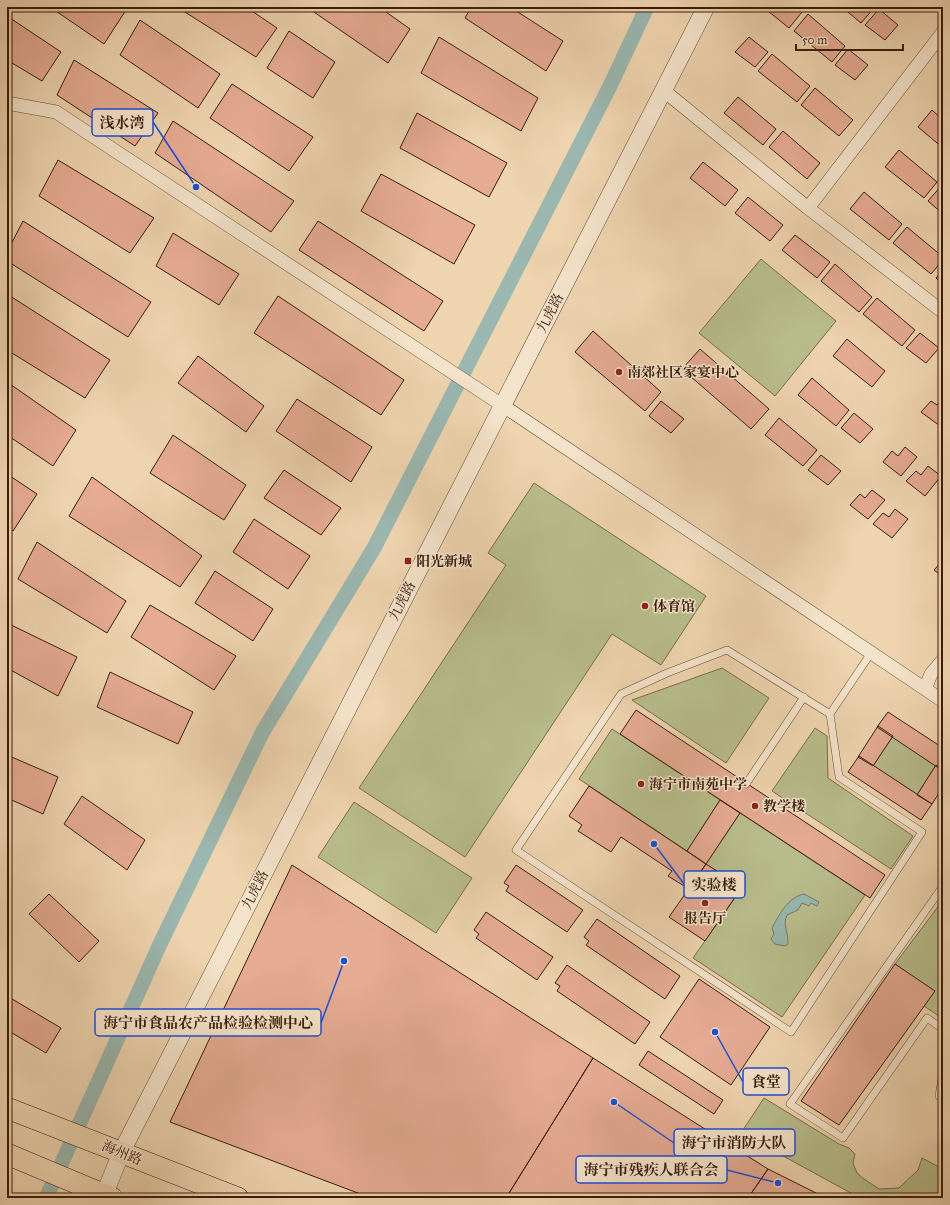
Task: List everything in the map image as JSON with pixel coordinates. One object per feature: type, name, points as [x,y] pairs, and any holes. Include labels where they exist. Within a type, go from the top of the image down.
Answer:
[{"type":"main road","name":"海州路","points":[[7,1108],[238,1198]]},
{"type":"main road","points":[[7,1154],[106,1197]]},
{"type":"street","name":"九虎路","points":[[106,1197],[112,1149],[502,405],[706,7]]},
{"type":"street","points":[[808,208],[943,32]]},
{"type":"street","points":[[664,90],[808,208],[943,312]]},
{"type":"street","points":[[7,103],[56,112],[487,395],[943,701]]},
{"type":"street","points":[[925,689],[932,674],[943,660]]},
{"type":"lane","points":[[830,714],[728,650],[668,673],[621,694],[516,850],[791,1032],[922,832],[839,777],[830,714],[871,653]]},
{"type":"lane","points":[[746,784],[804,697]]},
{"type":"lane","points":[[943,886],[790,1104],[843,1138],[927,1018],[943,1029]]},
{"type":"lane","points":[[943,1073],[939,1096],[943,1100]]},
{"type":"green space","points":[[761,259],[836,321],[775,396],[699,333]]},
{"type":"green space","points":[[534,483],[706,596],[661,665],[612,634],[465,857],[359,788],[506,565],[488,553]]},
{"type":"green space","points":[[722,668],[769,698],[726,763],[632,700]]},
{"type":"green space","points":[[815,728],[827,736],[828,778],[913,836],[891,869],[772,791]]},
{"type":"green space","points":[[612,729],[720,800],[687,851],[579,779]]},
{"type":"green space","points":[[893,736],[936,765],[917,795],[873,766]]},
{"type":"green space","points":[[354,802],[472,878],[436,933],[318,857]]},
{"type":"green space","points":[[740,813],[865,895],[782,1017],[693,958],[742,888],[706,864]]},
{"type":"green space","points":[[943,900],[943,1019],[924,1006],[934,991],[895,964]]},
{"type":"green space","points":[[764,1098],[839,1144],[849,1148],[855,1154],[853,1163],[857,1173],[879,1189],[899,1188],[918,1170],[922,1158],[943,1169],[943,1198],[860,1198],[741,1133]]},
{"type":"water","points":[[804,894],[819,902],[817,906],[811,903],[809,906],[802,903],[798,910],[787,915],[785,926],[788,936],[788,944],[785,946],[775,944],[771,939],[774,934],[772,928],[785,907],[793,899]]},
{"type":"building","points":[[50,7],[121,7],[126,10],[104,44]]},
{"type":"building","points":[[177,7],[246,7],[277,28],[256,57]]},
{"type":"building","points":[[313,7],[379,7],[410,29],[388,63],[311,10]]},
{"type":"building","points":[[471,7],[510,7],[563,41],[546,71],[465,18]]},
{"type":"building","points":[[763,7],[796,7],[802,12],[789,28]]},
{"type":"building","points":[[842,7],[875,7],[861,23]]},
{"type":"building","points":[[879,9],[898,25],[885,40],[865,25]]},
{"type":"building","points":[[808,14],[845,46],[832,62],[794,31]]},
{"type":"building","points":[[7,16],[61,52],[42,81],[7,60]]},
{"type":"building","points":[[140,20],[220,74],[198,108],[120,55]]},
{"type":"building","points":[[289,31],[335,62],[313,98],[267,68]]},
{"type":"building","points":[[439,37],[538,98],[521,131],[421,73]]},
{"type":"building","points":[[749,37],[768,52],[755,67],[735,52]]},
{"type":"building","points":[[848,49],[868,65],[855,80],[835,65]]},
{"type":"building","points":[[772,54],[810,86],[797,102],[758,71]]},
{"type":"building","points":[[74,60],[158,113],[135,146],[57,95]]},
{"type":"building","points":[[232,84],[313,137],[289,171],[210,118]]},
{"type":"building","points":[[815,88],[853,120],[839,136],[801,105]]},
{"type":"building","points":[[738,97],[776,129],[763,145],[724,113]]},
{"type":"building","points":[[932,110],[943,120],[943,148],[918,127]]},
{"type":"building","points":[[417,113],[507,163],[489,197],[400,148]]},
{"type":"building","points":[[173,121],[294,201],[271,232],[155,153]]},
{"type":"building","points":[[783,131],[820,163],[807,179],[769,147]]},
{"type":"building","points":[[899,150],[937,182],[924,198],[885,167]]},
{"type":"building","points":[[58,160],[154,218],[130,253],[39,196]]},
{"type":"building","points":[[703,162],[738,190],[725,206],[690,178]]},
{"type":"building","points":[[381,174],[475,225],[454,264],[361,211]]},
{"type":"building","points":[[942,185],[943,186],[943,214],[928,201]]},
{"type":"building","points":[[864,192],[902,224],[889,240],[850,209]]},
{"type":"building","points":[[748,197],[783,225],[770,241],[735,213]]},
{"type":"building","points":[[23,221],[151,302],[128,337],[7,261],[7,252]]},
{"type":"building","points":[[318,221],[443,301],[424,331],[299,250]]},
{"type":"building","points":[[907,227],[943,257],[943,260],[931,274],[893,243]]},
{"type":"building","points":[[173,233],[239,274],[219,305],[156,266]]},
{"type":"building","points":[[795,235],[830,262],[817,278],[782,250]]},
{"type":"building","points":[[835,264],[872,297],[859,312],[821,281]]},
{"type":"building","points":[[943,270],[943,284],[936,278]]},
{"type":"building","points":[[7,294],[110,360],[85,398],[7,350]]},
{"type":"building","points":[[278,296],[404,380],[381,415],[254,333]]},
{"type":"building","points":[[877,298],[915,330],[902,346],[863,314]]},
{"type":"building","name":"南郊社区家宴中心","points":[[593,331],[661,392],[645,411],[575,352]]},
{"type":"building","points":[[920,333],[939,348],[926,363],[906,348]]},
{"type":"building","points":[[847,339],[885,371],[872,387],[833,356]]},
{"type":"building","points":[[700,349],[769,409],[751,429],[682,369]]},
{"type":"building","points":[[198,356],[264,406],[246,432],[178,383]]},
{"type":"building","points":[[812,378],[849,410],[836,426],[798,395]]},
{"type":"building","points":[[7,382],[76,430],[53,466],[7,435]]},
{"type":"building","points":[[943,397],[943,422],[940,426],[921,412],[931,401],[937,405]]},
{"type":"building","points":[[297,399],[372,447],[351,482],[276,431]]},
{"type":"building","points":[[661,401],[684,419],[671,433],[649,416]]},
{"type":"building","points":[[854,413],[873,429],[860,443],[841,428]]},
{"type":"building","points":[[779,418],[817,450],[803,466],[765,435]]},
{"type":"building","points":[[173,435],[246,485],[224,520],[150,473]]},
{"type":"building","points":[[905,447],[917,457],[901,476],[883,462],[892,451],[898,456]]},
{"type":"building","points":[[821,455],[841,471],[828,485],[808,470]]},
{"type":"building","points":[[928,466],[941,476],[925,496],[906,481],[916,471],[921,475]]},
{"type":"building","points":[[284,470],[341,508],[321,535],[264,498]]},
{"type":"building","points":[[7,474],[37,494],[13,531],[7,527]]},
{"type":"building","points":[[92,477],[202,556],[180,587],[69,516]]},
{"type":"building","points":[[872,490],[885,500],[868,519],[850,505],[860,494],[865,498]]},
{"type":"building","points":[[895,509],[908,519],[892,538],[873,524],[883,513],[889,517]]},
{"type":"building","points":[[254,519],[310,556],[288,589],[233,552]]},
{"type":"building","points":[[37,542],[126,601],[107,633],[18,579]]},
{"type":"building","points":[[943,560],[943,577],[934,570]]},
{"type":"building","points":[[215,571],[273,609],[253,641],[195,603]]},
{"type":"building","points":[[150,605],[236,656],[214,690],[131,637]]},
{"type":"building","points":[[7,623],[77,657],[58,696],[7,668]]},
{"type":"building","points":[[110,672],[193,712],[178,744],[97,707]]},
{"type":"building","name":"教学楼","points":[[636,710],[885,875],[870,898],[620,734]]},
{"type":"building","points":[[888,712],[943,748],[943,771],[877,727]]},
{"type":"building","points":[[878,726],[893,736],[873,766],[858,757]]},
{"type":"building","points":[[7,755],[58,777],[43,814],[7,798]]},
{"type":"building","points":[[859,756],[932,804],[921,820],[848,772]]},
{"type":"building","points":[[936,765],[943,769],[943,787],[932,804],[917,795]]},
{"type":"building","points":[[589,786],[706,864],[689,889],[668,876],[672,871],[621,837],[611,852],[578,831],[582,825],[569,816]]},
{"type":"building","points":[[82,796],[145,840],[127,870],[64,824]]},
{"type":"building","points":[[720,800],[740,813],[706,864],[687,851]]},
{"type":"building","name":"报告厅","points":[[706,864],[742,887],[705,941],[669,917]]},
{"type":"building","points":[[292,865],[593,1058],[506,1198],[371,1198],[170,1122]]},
{"type":"building","points":[[516,865],[583,910],[567,932],[506,891],[509,886],[504,883]]},
{"type":"building","points":[[49,894],[99,941],[79,962],[29,914]]},
{"type":"building","points":[[486,912],[553,957],[537,980],[476,938],[479,934],[474,930]]},
{"type":"building","points":[[597,919],[680,976],[665,999],[586,945],[589,941],[584,937]]},
{"type":"building","points":[[895,964],[935,991],[839,1125],[801,1101]]},
{"type":"building","points":[[567,965],[650,1022],[635,1044],[557,991],[560,986],[555,983]]},
{"type":"building","points":[[699,979],[770,1027],[731,1085],[660,1037]]},
{"type":"building","points":[[7,996],[61,1028],[46,1053],[7,1030]]},
{"type":"building","points":[[648,1051],[723,1100],[714,1114],[639,1065]]},
{"type":"building","points":[[593,1058],[768,1169],[748,1198],[506,1198]]},
{"type":"building","points":[[768,1169],[826,1198],[748,1198]]},
{"type":"waterway","points":[[46,1198],[160,944],[262,733],[374,548],[610,86],[647,7]]},
{"type":"place","name":"浅水湾","points":[[196,187]]},
{"type":"place","name":"南郊社区家宴中心","points":[[619,372]]},
{"type":"place","name":"阳光新城","points":[[408,561]]},
{"type":"place","name":"体育馆","points":[[645,606]]},
{"type":"place","name":"海宁市南苑中学","points":[[641,784]]},
{"type":"place","name":"教学楼","points":[[755,806]]},
{"type":"place","name":"实验楼","points":[[654,844]]},
{"type":"place","name":"报告厅","points":[[705,903]]},
{"type":"place","name":"海宁市食品农产品检验检测中心","points":[[344,961]]},
{"type":"place","name":"食堂","points":[[715,1032]]},
{"type":"place","name":"海宁市消防大队","points":[[614,1102]]},
{"type":"place","name":"海宁市残疾人联合会","points":[[778,1183]]}]
